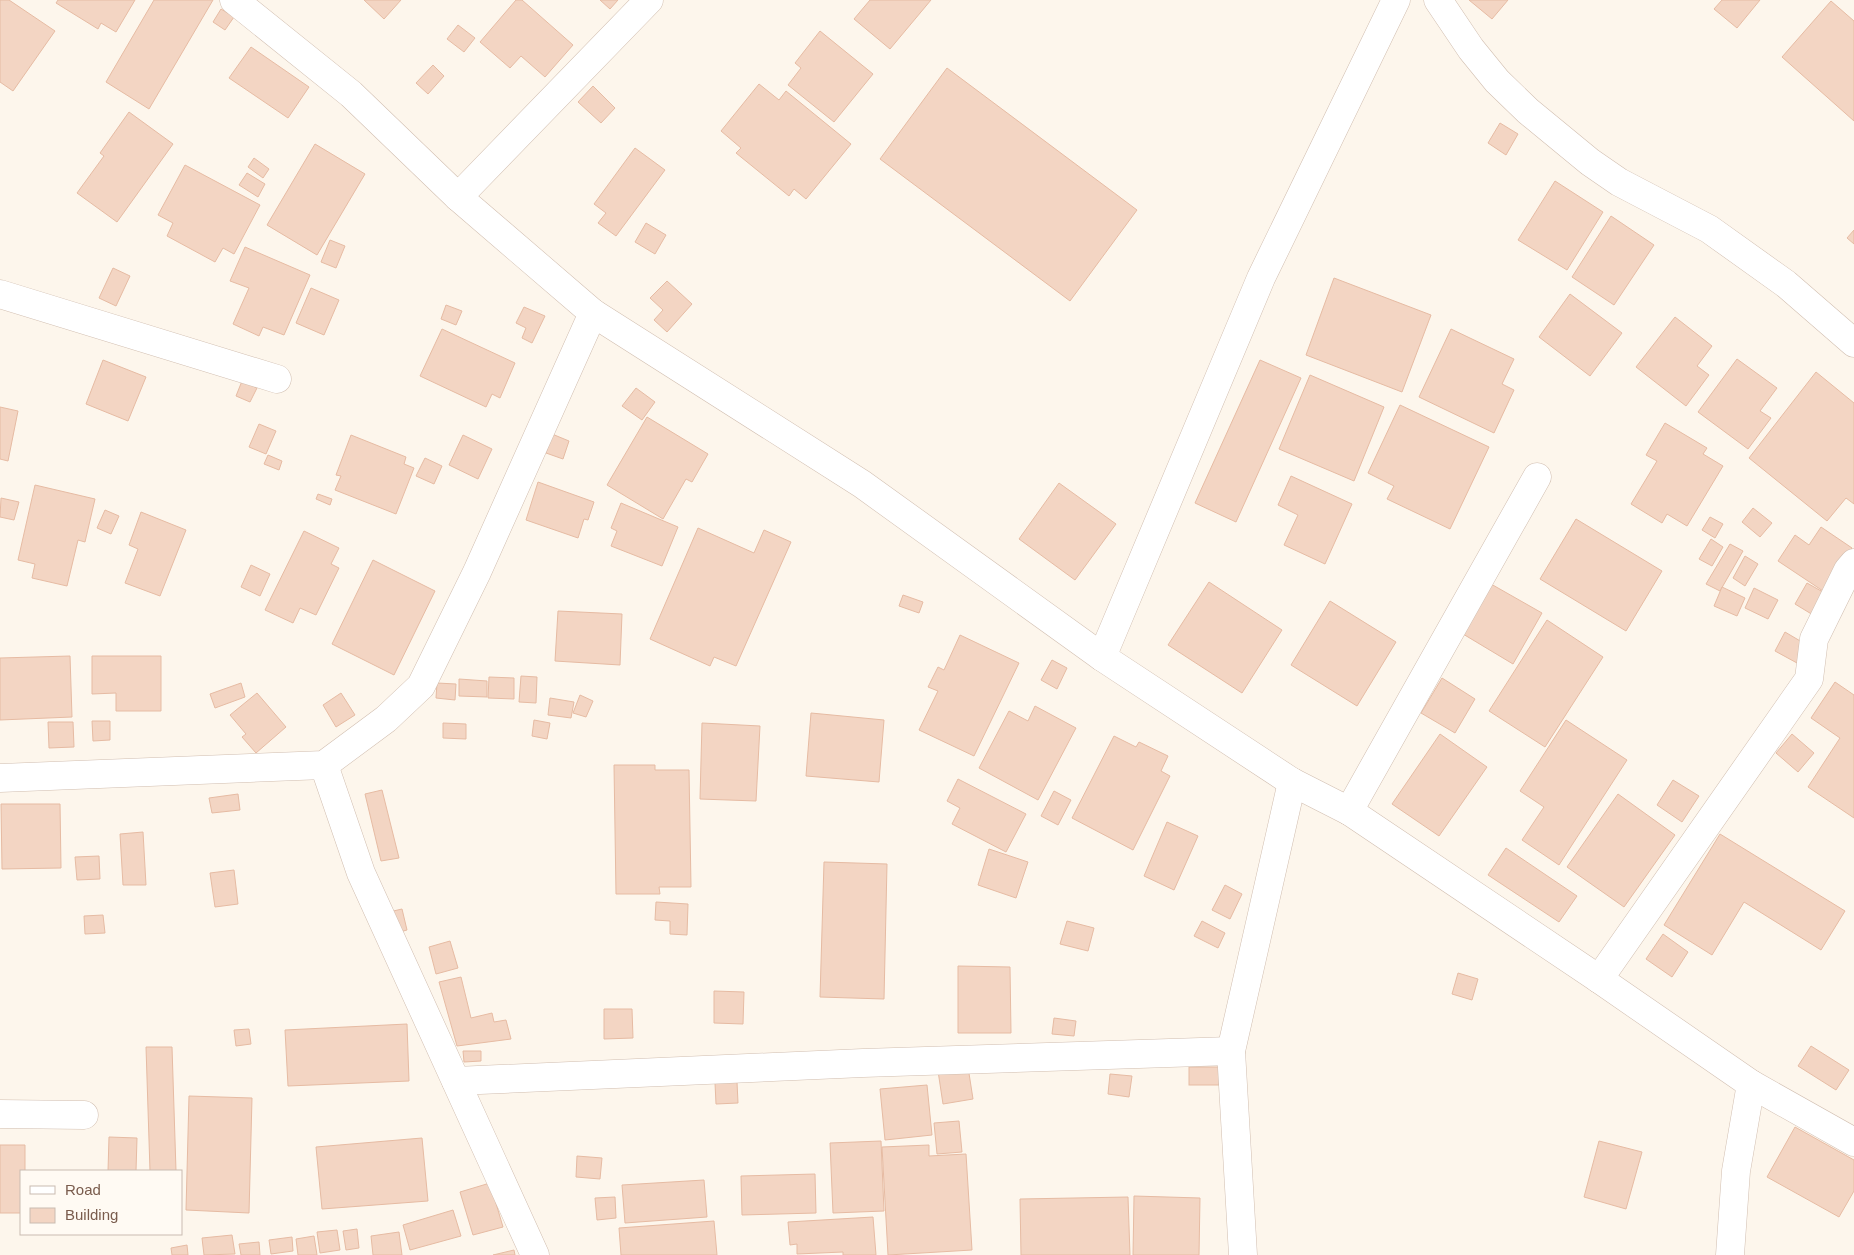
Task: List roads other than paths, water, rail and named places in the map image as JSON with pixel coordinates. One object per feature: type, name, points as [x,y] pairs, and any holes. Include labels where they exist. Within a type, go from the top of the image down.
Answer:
[{"type":"street","points":[[234,0],[351,94],[458,197],[594,313],[862,484],[1102,656],[1292,782],[1349,811],[1751,1084],[1854,1142]]},
{"type":"street","points":[[458,197],[649,0]]},
{"type":"street","points":[[1102,656],[1261,278],[1396,0]]},
{"type":"street","points":[[1438,0],[1471,49],[1497,81],[1528,111],[1590,162],[1619,182],[1709,229],[1786,284],[1854,343]]},
{"type":"street","points":[[0,294],[277,379]]},
{"type":"street","points":[[0,778],[324,765],[386,719],[421,686],[477,572],[594,313]]},
{"type":"street","points":[[1349,811],[1537,477]]},
{"type":"street","points":[[1598,979],[1809,679],[1814,640],[1848,570],[1854,563]]},
{"type":"street","points":[[324,765],[361,873],[535,1255]]},
{"type":"street","points":[[1243,1255],[1231,1051],[1292,782]]},
{"type":"street","points":[[456,1081],[863,1063],[1231,1051]]},
{"type":"street","points":[[1730,1255],[1736,1171],[1751,1084]]},
{"type":"street","points":[[0,1114],[84,1114]]}]
